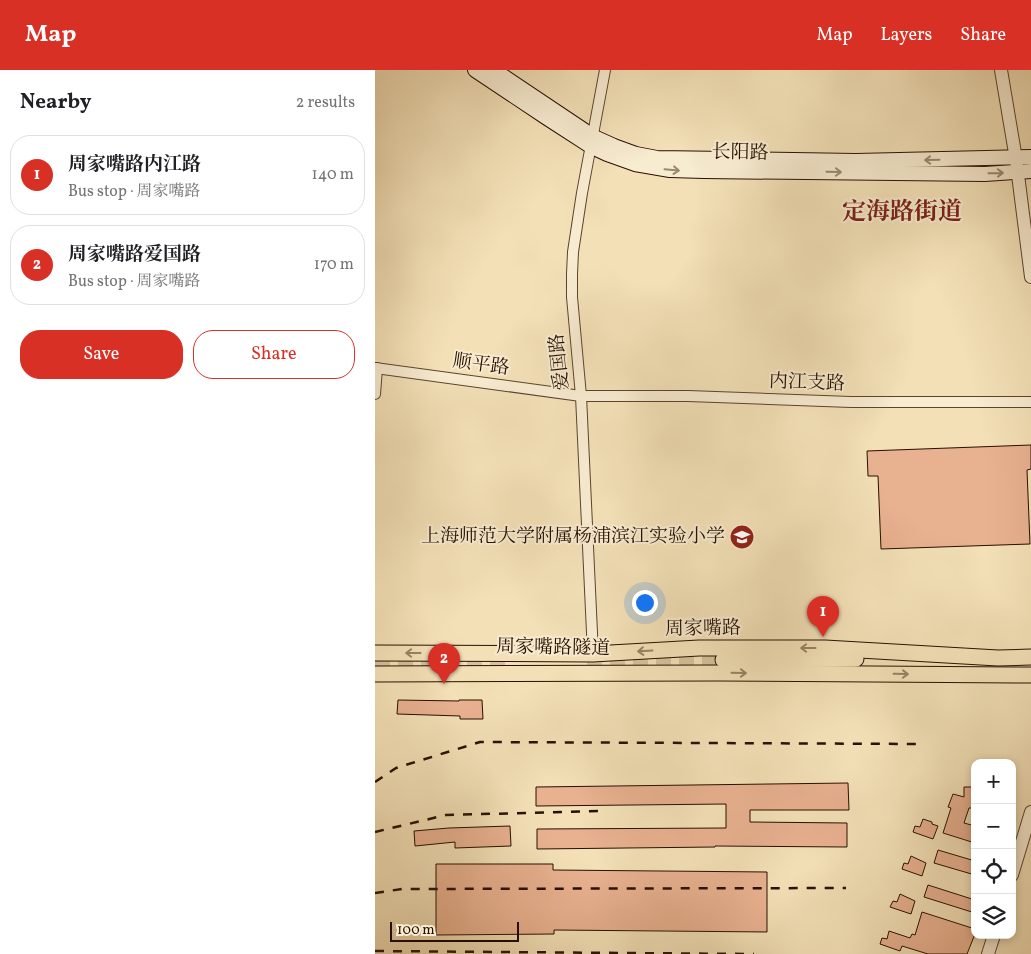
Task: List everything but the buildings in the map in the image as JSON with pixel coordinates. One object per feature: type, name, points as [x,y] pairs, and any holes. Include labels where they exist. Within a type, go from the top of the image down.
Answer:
[{"type":"main road","name":"长阳路","points":[[475,70],[593,142],[635,164],[670,170],[1024,172]]},
{"type":"main road","name":"长阳路","points":[[493,70],[593,142],[657,158],[679,160],[856,161],[1016,159],[1031,157]]},
{"type":"main road","name":"周家嘴路","points":[[375,653],[593,654],[699,648],[825,648],[998,658],[1031,657]]},
{"type":"main road","points":[[381,670],[721,666],[998,658]]},
{"type":"main road","points":[[721,666],[1031,675]]},
{"type":"street","name":"爱国路","points":[[593,654],[581,396],[572,297],[572,274],[573,252],[582,193],[605,70]]},
{"type":"street","points":[[1001,70],[1016,159],[1024,172],[1031,276]]},
{"type":"street","points":[[375,394],[376,368]]},
{"type":"street","name":"顺平路","points":[[376,368],[581,396]]},
{"type":"street","name":"内江支路","points":[[581,396],[688,396],[851,402],[1031,402]]},
{"type":"street","points":[[1016,862],[1031,812]]},
{"type":"street","points":[[988,954],[993,939]]},
{"type":"tunnel","points":[[587,661],[723,660]]},
{"type":"tunnel","points":[[375,661],[512,661]]},
{"type":"railway","points":[[375,782],[396,768],[480,742],[922,744]]},
{"type":"railway","points":[[375,832],[446,815],[601,811]]},
{"type":"railway","points":[[375,893],[402,889],[846,888]]},
{"type":"railway","points":[[375,951],[754,954]]},
{"type":"place","name":"上海师范大学附属杨浦滨江实验小学","points":[[742,537]]},
{"type":"place","name":"周家嘴路内江路","points":[[823,637]]},
{"type":"place","name":"周家嘴路爱国路","points":[[444,684]]},
{"type":"district","name":"定海路街道","points":[[902,213]]}]
